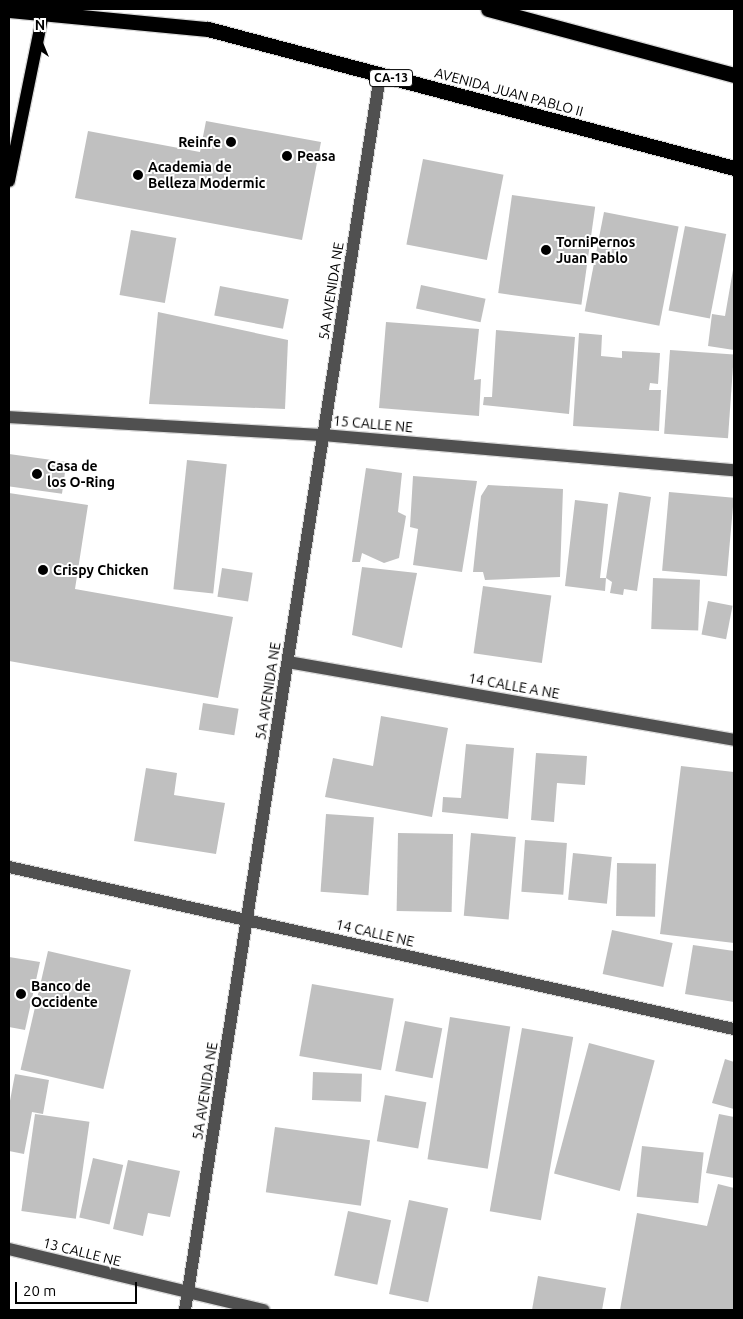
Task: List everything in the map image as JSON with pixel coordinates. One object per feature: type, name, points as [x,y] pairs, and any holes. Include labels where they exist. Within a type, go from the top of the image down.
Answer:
[{"type":"highway","points":[[488,9],[734,75]]},
{"type":"highway","name":"AVENIDA JUAN PABLO II","points":[[9,10],[44,11],[208,30],[734,168]]},
{"type":"main road","points":[[9,181],[44,11]]},
{"type":"street","name":"5A AVENIDA NE","points":[[185,1310],[380,76]]},
{"type":"street","name":"15 CALLE NE","points":[[9,417],[323,435],[734,470]]},
{"type":"street","name":"14 CALLE A NE","points":[[288,662],[734,740]]},
{"type":"street","name":"14 CALLE NE","points":[[9,866],[734,1029]]},
{"type":"street","name":"13 CALLE NE","points":[[9,1249],[264,1310]]},
{"type":"building","points":[[206,121],[321,142],[302,240],[75,198],[88,131],[200,152]]},
{"type":"building","points":[[423,159],[503,175],[487,260],[406,244]]},
{"type":"building","name":"TorniPernos Juan Pablo","points":[[512,195],[595,207],[581,305],[498,293]]},
{"type":"building","points":[[604,212],[679,227],[659,326],[585,311]]},
{"type":"building","points":[[685,226],[726,234],[710,318],[669,310]]},
{"type":"building","points":[[131,230],[176,238],[165,303],[120,295]]},
{"type":"building","points":[[734,264],[734,350],[708,346],[712,314],[725,316]]},
{"type":"building","points":[[421,285],[486,299],[481,322],[416,308]]},
{"type":"building","points":[[220,286],[289,299],[283,329],[214,315]]},
{"type":"building","points":[[158,312],[288,340],[285,409],[149,404]]},
{"type":"building","points":[[386,322],[479,329],[474,380],[481,379],[479,416],[379,408]]},
{"type":"building","points":[[496,330],[575,337],[569,414],[483,405],[484,397],[492,397]]},
{"type":"building","points":[[579,333],[602,335],[601,356],[622,358],[622,351],[660,353],[658,384],[650,383],[649,390],[661,390],[659,431],[573,426]]},
{"type":"building","points":[[670,350],[734,354],[728,438],[664,434]]},
{"type":"building","name":"Casa de los O-Ring","points":[[9,454],[66,462],[62,494],[9,486]]},
{"type":"building","points":[[187,460],[227,464],[213,593],[173,589]]},
{"type":"building","points":[[366,468],[402,473],[398,512],[406,516],[399,558],[384,563],[362,553],[360,562],[352,562]]},
{"type":"building","points":[[413,476],[477,481],[462,572],[413,565],[418,529],[410,527]]},
{"type":"building","points":[[488,485],[563,489],[560,577],[485,580],[483,572],[473,572],[481,496]]},
{"type":"building","points":[[619,492],[651,497],[637,591],[624,589],[623,595],[610,593],[612,582],[606,578]]},
{"type":"building","points":[[669,492],[734,498],[727,576],[662,571]]},
{"type":"building","points":[[9,493],[88,505],[75,589],[233,617],[218,698],[9,661]]},
{"type":"building","points":[[575,500],[608,504],[600,578],[606,578],[605,591],[565,586]]},
{"type":"building","points":[[362,567],[417,573],[402,648],[352,635]]},
{"type":"building","points":[[222,568],[253,573],[248,601],[217,597]]},
{"type":"building","points":[[653,578],[700,580],[698,631],[651,629]]},
{"type":"building","points":[[483,586],[551,596],[542,663],[474,653]]},
{"type":"building","points":[[708,601],[733,606],[726,639],[702,634]]},
{"type":"building","points":[[203,703],[239,709],[234,735],[199,730]]},
{"type":"building","points":[[381,716],[448,728],[432,817],[325,797],[333,758],[373,766]]},
{"type":"building","points":[[466,744],[514,748],[508,819],[442,812],[443,797],[461,798]]},
{"type":"building","points":[[536,753],[587,756],[585,785],[557,783],[554,822],[531,820]]},
{"type":"building","points":[[681,766],[734,772],[734,943],[660,934]]},
{"type":"building","points":[[146,768],[177,773],[174,795],[225,803],[216,854],[134,841]]},
{"type":"building","points":[[326,814],[374,817],[368,895],[321,892]]},
{"type":"building","points":[[398,833],[453,834],[452,912],[397,911]]},
{"type":"building","points":[[471,833],[516,837],[509,920],[464,916]]},
{"type":"building","points":[[525,840],[567,843],[563,895],[521,892]]},
{"type":"building","points":[[573,853],[612,857],[607,904],[568,900]]},
{"type":"building","points":[[617,863],[656,864],[655,917],[616,916]]},
{"type":"building","points":[[612,930],[673,943],[663,987],[603,974]]},
{"type":"building","points":[[693,945],[734,951],[734,1002],[685,994]]},
{"type":"building","points":[[48,951],[131,970],[103,1089],[21,1070]]},
{"type":"building","name":"Banco de Occidente","points":[[9,957],[40,962],[25,1030],[9,1027]]},
{"type":"building","points":[[312,984],[394,998],[381,1070],[299,1056]]},
{"type":"building","points":[[450,1017],[510,1027],[488,1169],[427,1159]]},
{"type":"building","points":[[405,1021],[442,1028],[433,1078],[395,1071]]},
{"type":"building","points":[[522,1028],[573,1037],[541,1220],[490,1211]]},
{"type":"building","points":[[589,1043],[655,1061],[620,1191],[554,1173]]},
{"type":"building","points":[[725,1059],[734,1062],[734,1109],[712,1103]]},
{"type":"building","points":[[313,1072],[362,1074],[361,1102],[312,1100]]},
{"type":"building","points":[[15,1074],[49,1080],[43,1114],[32,1112],[24,1154],[9,1151],[9,1106]]},
{"type":"building","points":[[385,1095],[426,1102],[418,1149],[377,1141]]},
{"type":"building","points":[[35,1114],[89,1122],[76,1219],[21,1211]]},
{"type":"building","points":[[719,1114],[734,1117],[734,1178],[706,1173]]},
{"type":"building","points":[[275,1127],[370,1140],[361,1206],[266,1192]]},
{"type":"building","points":[[642,1146],[704,1152],[698,1203],[637,1197]]},
{"type":"building","points":[[93,1158],[123,1165],[109,1224],[79,1217]]},
{"type":"building","points":[[128,1160],[180,1171],[170,1217],[148,1213],[143,1236],[113,1229]]},
{"type":"building","points":[[718,1184],[734,1188],[734,1310],[620,1310],[637,1213],[707,1226]]},
{"type":"building","points":[[409,1200],[448,1208],[428,1302],[389,1294]]},
{"type":"building","points":[[348,1211],[391,1220],[377,1285],[334,1276]]},
{"type":"building","points":[[538,1276],[606,1288],[602,1310],[532,1310]]},
{"type":"place","name":"Reinfe","points":[[231,142]]},
{"type":"place","name":"Peasa","points":[[287,156]]},
{"type":"place","name":"Academia de Belleza Modermic","points":[[138,175]]},
{"type":"place","name":"TorniPernos Juan Pablo","points":[[546,250]]},
{"type":"place","name":"Casa de los O-Ring","points":[[37,474]]},
{"type":"place","name":"Crispy Chicken","points":[[43,570]]},
{"type":"place","name":"Banco de Occidente","points":[[21,994]]}]
